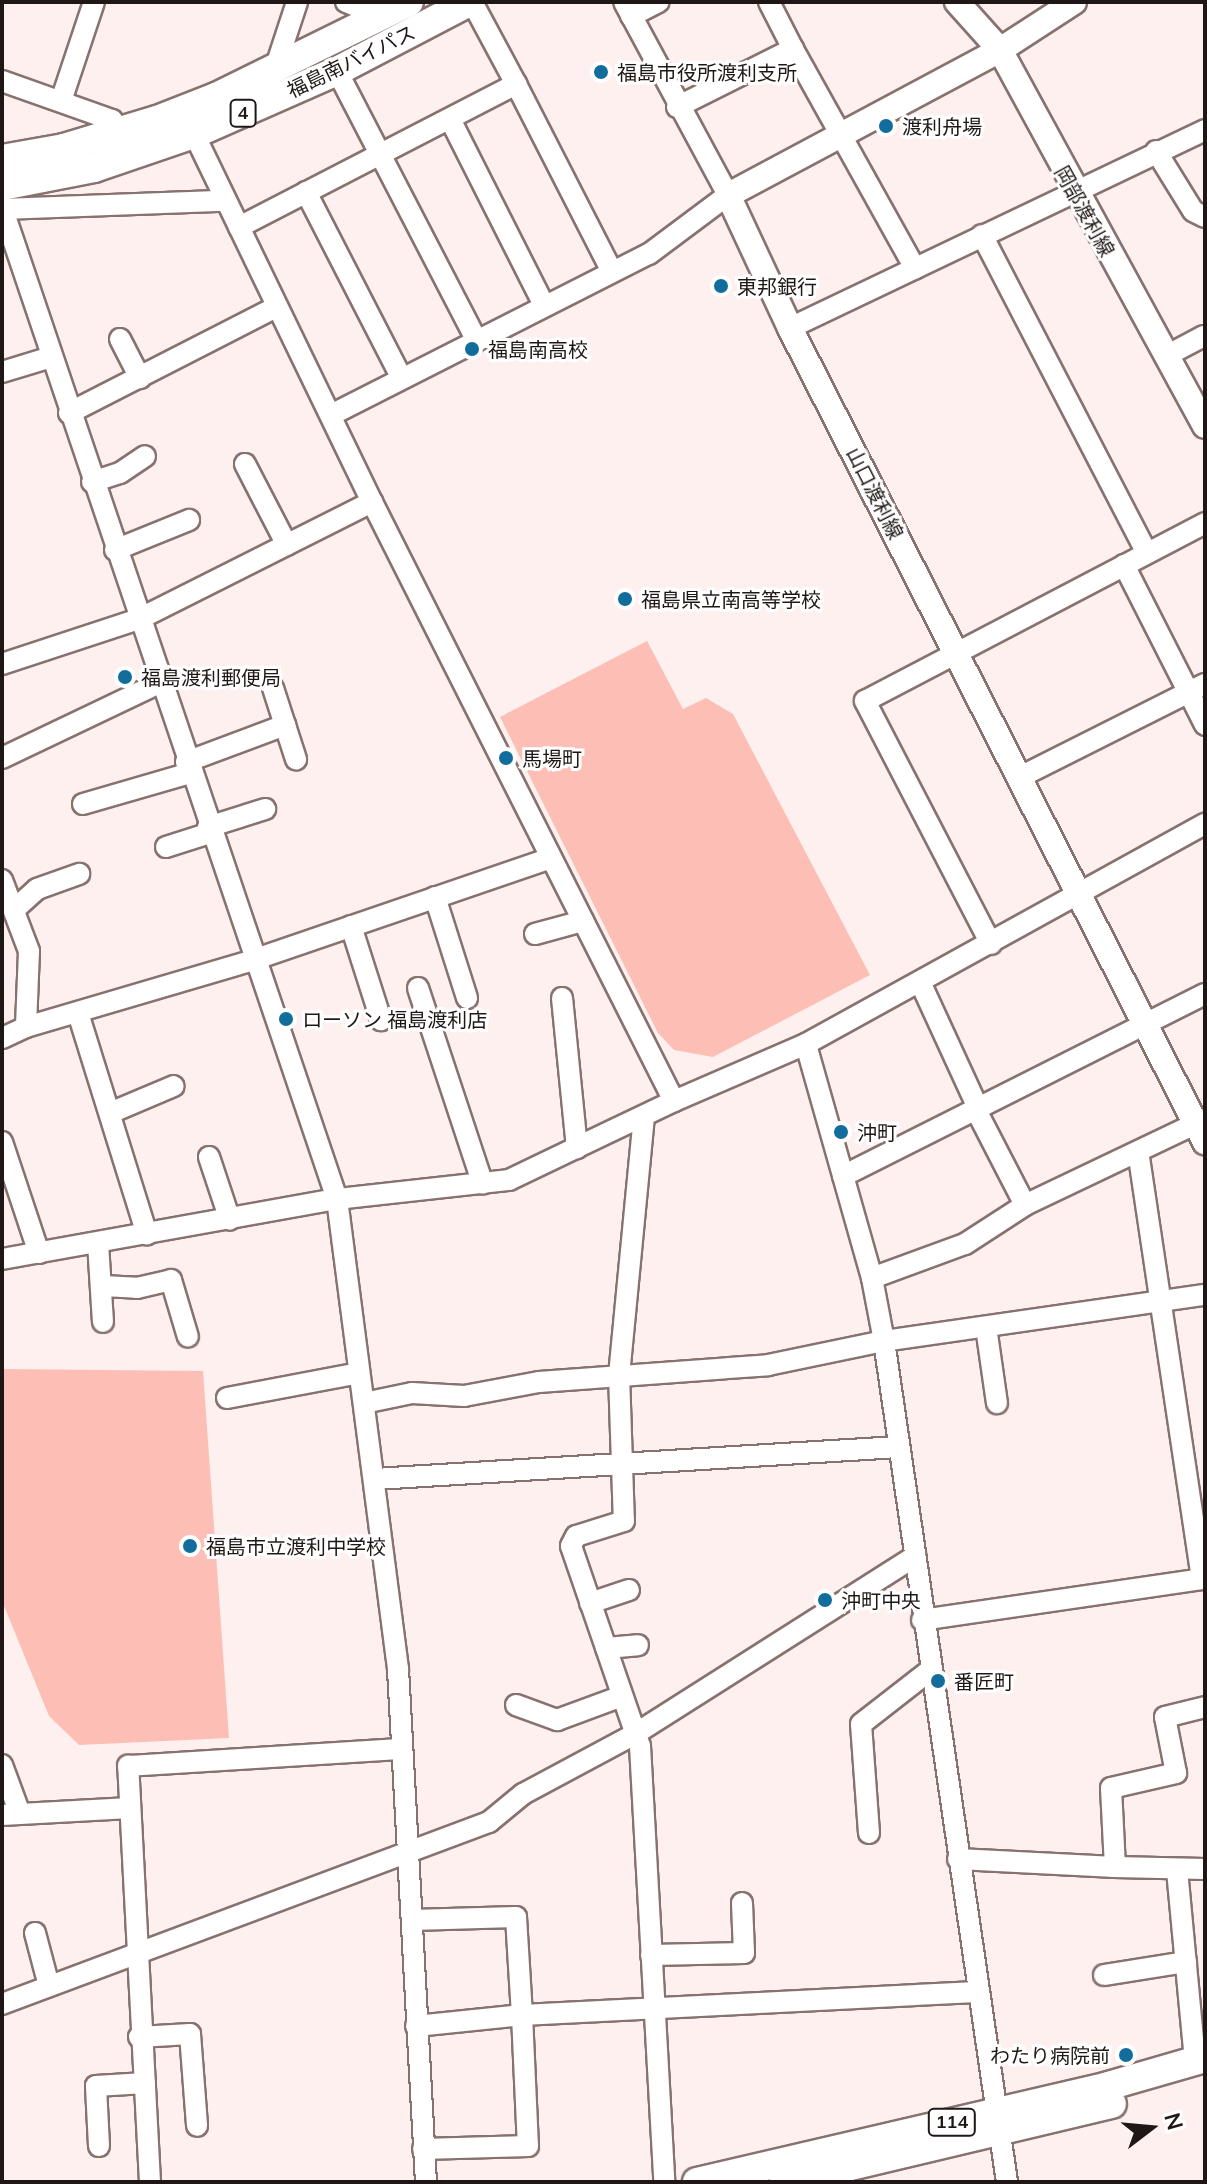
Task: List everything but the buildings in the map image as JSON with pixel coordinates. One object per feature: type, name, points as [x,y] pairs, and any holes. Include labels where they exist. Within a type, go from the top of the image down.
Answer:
[{"type":"highway","name":"福島南バイパス","points":[[2,159],[119,132],[275,69],[409,2]]},
{"type":"highway","name":"福島南バイパス","points":[[2,186],[94,168],[194,134],[337,71],[471,2]]},
{"type":"highway","name":"114","points":[[784,2182],[1202,2066]]},
{"type":"highway","name":"114","points":[[697,2182],[997,2122]]},
{"type":"main road","name":"岡部渡利線","points":[[957,2],[1000,50],[1073,189],[1205,426]]},
{"type":"main road","points":[[728,195],[1000,50],[1074,2]]},
{"type":"main road","name":"山口渡利線","points":[[728,195],[790,328],[1145,1024],[1202,1128]]},
{"type":"street","points":[[61,101],[94,2]]},
{"type":"street","points":[[275,69],[297,2]]},
{"type":"street","points":[[346,2],[381,16]]},
{"type":"street","points":[[471,2],[612,272]]},
{"type":"street","points":[[331,415],[649,254],[728,195],[677,107],[627,9],[659,2]]},
{"type":"street","points":[[769,2],[793,49],[844,133],[915,268]]},
{"type":"street","points":[[677,107],[793,49]]},
{"type":"street","points":[[337,71],[476,339]]},
{"type":"street","points":[[2,81],[112,120],[119,132]]},
{"type":"street","points":[[239,227],[516,84]]},
{"type":"street","points":[[450,119],[544,305]]},
{"type":"street","points":[[790,328],[1073,189],[1205,130]]},
{"type":"street","points":[[194,134],[372,502],[674,1101]]},
{"type":"street","points":[[1156,151],[1193,211],[1205,217]]},
{"type":"street","points":[[306,192],[401,377]]},
{"type":"street","points":[[224,201],[2,208],[159,683],[337,1199],[375,1479],[401,1749],[410,1852],[416,2026],[426,2182]]},
{"type":"street","points":[[982,235],[1147,553]]},
{"type":"street","points":[[69,413],[276,307]]},
{"type":"street","points":[[1166,356],[1204,336]]},
{"type":"street","points":[[120,339],[140,378]]},
{"type":"street","points":[[2,372],[51,357]]},
{"type":"street","points":[[92,482],[120,473],[145,456]]},
{"type":"street","points":[[245,464],[287,545]]},
{"type":"street","points":[[2,664],[139,619],[372,502]]},
{"type":"street","points":[[115,550],[189,520]]},
{"type":"street","points":[[991,944],[865,701],[1205,523]]},
{"type":"street","points":[[1124,565],[1197,688],[1205,725]]},
{"type":"street","points":[[2,758],[159,683]]},
{"type":"street","points":[[273,688],[296,759]]},
{"type":"street","points":[[1020,777],[1197,688]]},
{"type":"street","points":[[83,804],[188,768],[285,725]]},
{"type":"street","points":[[166,847],[265,809]]},
{"type":"street","points":[[2,1259],[337,1199],[509,1180],[674,1101],[806,1044],[1081,896],[1205,824]]},
{"type":"street","points":[[2,1038],[26,1027],[253,960],[551,858]]},
{"type":"street","points":[[16,908],[37,889],[79,874]]},
{"type":"street","points":[[2,880],[16,908],[29,951],[26,1027]]},
{"type":"street","points":[[435,897],[467,998]]},
{"type":"street","points":[[535,934],[583,921]]},
{"type":"street","points":[[351,926],[381,1020]]},
{"type":"street","points":[[921,984],[976,1107],[1025,1205]]},
{"type":"street","points":[[418,988],[483,1184]]},
{"type":"street","points":[[843,1176],[1205,994]]},
{"type":"street","points":[[562,998],[577,1148]]},
{"type":"street","points":[[78,1013],[147,1235]]},
{"type":"street","points":[[806,1044],[872,1278],[884,1341],[929,1671],[1007,2182]]},
{"type":"street","points":[[110,1113],[174,1086]]},
{"type":"street","points":[[644,1116],[619,1374],[624,1521],[576,1536],[571,1546],[635,1734],[664,2182]]},
{"type":"street","points":[[872,1278],[965,1244],[1025,1205],[1138,1153],[1202,1128]]},
{"type":"street","points":[[2,1142],[39,1253]]},
{"type":"street","points":[[922,1620],[1204,1585],[1138,1153]]},
{"type":"street","points":[[209,1157],[230,1220]]},
{"type":"street","points":[[98,1243],[103,1322]]},
{"type":"street","points":[[103,1286],[137,1288],[171,1280],[188,1337]]},
{"type":"street","points":[[364,1403],[393,1395],[464,1396],[619,1374],[768,1365],[884,1341],[1205,1295]]},
{"type":"street","points":[[986,1327],[997,1403]]},
{"type":"street","points":[[227,1398],[359,1373]]},
{"type":"street","points":[[375,1479],[898,1447]]},
{"type":"street","points":[[2,2004],[489,1822],[523,1794],[635,1734],[915,1556]]},
{"type":"street","points":[[590,1603],[629,1590]]},
{"type":"street","points":[[606,1648],[638,1645]]},
{"type":"street","points":[[869,1833],[861,1724],[929,1671]]},
{"type":"street","points":[[516,1705],[557,1720],[622,1696]]},
{"type":"street","points":[[1115,1867],[1111,1788],[1176,1773],[1165,1717],[1205,1707]]},
{"type":"street","points":[[150,2182],[134,1954],[128,1766],[401,1749]]},
{"type":"street","points":[[2,1765],[11,1814],[130,1808]]},
{"type":"street","points":[[958,1859],[1205,1869]]},
{"type":"street","points":[[1177,1870],[1186,1962],[1202,2066]]},
{"type":"street","points":[[651,1955],[744,1953],[742,1903]]},
{"type":"street","points":[[412,1920],[516,1917],[522,2015],[528,2146],[423,2149]]},
{"type":"street","points":[[35,1933],[49,1986]]},
{"type":"street","points":[[1104,1975],[1186,1962]]},
{"type":"street","points":[[416,2026],[522,2015],[654,2012],[976,1992]]},
{"type":"street","points":[[139,2037],[190,2034],[197,2126]]},
{"type":"street","points":[[99,2146],[96,2086],[145,2083]]},
{"type":"shaded area","points":[[647,641],[683,709],[706,698],[733,714],[870,975],[713,1057],[674,1050],[658,1033],[500,717]]},
{"type":"shaded area","points":[[2,1369],[203,1371],[229,1738],[79,1745],[49,1716],[2,1601]]},
{"type":"place","name":"福島市役所渡利支所","points":[[601,72]]},
{"type":"place","name":"渡利舟場","points":[[886,126]]},
{"type":"place","name":"東邦銀行","points":[[721,286]]},
{"type":"place","name":"福島南高校","points":[[472,349]]},
{"type":"place","name":"福島県立南高等学校","points":[[625,599]]},
{"type":"place","name":"福島渡利郵便局","points":[[125,677]]},
{"type":"place","name":"馬場町","points":[[506,758]]},
{"type":"place","name":"ローソン 福島渡利店","points":[[286,1019]]},
{"type":"place","name":"沖町","points":[[841,1132]]},
{"type":"place","name":"福島市立渡利中学校","points":[[190,1546]]},
{"type":"place","name":"沖町中央","points":[[825,1600]]},
{"type":"place","name":"番匠町","points":[[938,1681]]},
{"type":"place","name":"わたり病院前","points":[[1126,2055]]}]
